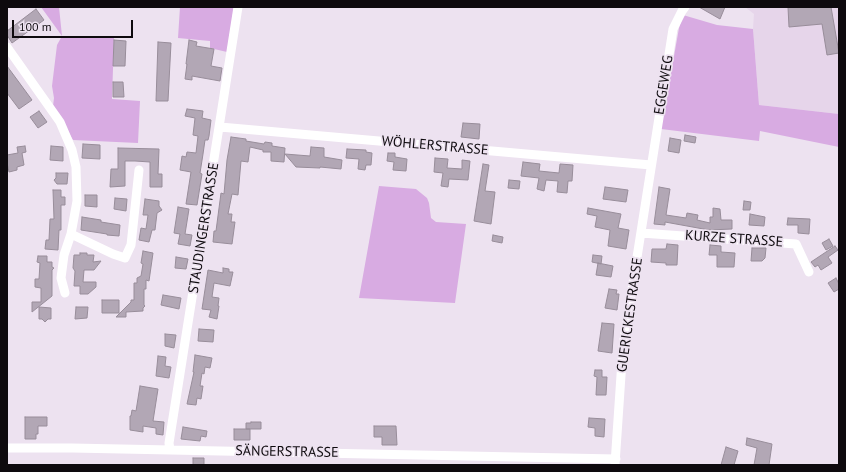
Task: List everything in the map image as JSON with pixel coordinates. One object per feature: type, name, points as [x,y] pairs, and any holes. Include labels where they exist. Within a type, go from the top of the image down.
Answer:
[{"type":"street","name":"STAUDINGERSTRASSE","points":[[170,450],[169,443],[238,7]]},
{"type":"street","name":"EGGEWEG","points":[[651,165],[673,29],[685,7]]},
{"type":"street","points":[[7,47],[60,122],[72,150],[76,167],[77,201],[71,234],[64,255],[61,278],[65,293]]},
{"type":"street","name":"WÖHLERSTRASSE","points":[[220,127],[651,165]]},
{"type":"street","name":"GUERICKESTRASSE","points":[[616,462],[623,346],[651,165]]},
{"type":"street","points":[[71,234],[113,254],[125,258],[131,245],[139,170]]},
{"type":"street","name":"KURZE STRASSE","points":[[641,233],[796,244],[809,272]]},
{"type":"street","name":"SÄNGERSTRASSE","points":[[7,448],[170,450],[616,462]]},
{"type":"shaded area","points":[[41,7],[59,7],[62,36]]},
{"type":"shaded area","points":[[180,7],[234,7],[227,52],[210,48],[210,41],[178,38]]},
{"type":"shaded area","points":[[745,7],[839,7],[839,114],[759,105],[753,29],[754,14]]},
{"type":"shaded area","points":[[683,15],[717,25],[753,29],[759,105],[839,114],[839,147],[760,131],[759,141],[661,129],[679,28]]},
{"type":"shaded area","points":[[62,36],[114,38],[112,99],[140,101],[138,143],[73,140],[53,106],[54,98],[52,86],[57,45]]},
{"type":"shaded area","points":[[379,186],[416,189],[427,198],[431,218],[436,222],[466,224],[455,303],[359,298]]},
{"type":"building","points":[[699,7],[725,7],[720,19]]},
{"type":"building","points":[[788,7],[831,7],[839,53],[827,55],[822,24],[789,27]]},
{"type":"building","points":[[36,9],[44,20],[12,43],[7,35],[7,31]]},
{"type":"building","points":[[114,40],[126,41],[125,66],[113,66]]},
{"type":"building","points":[[189,40],[197,42],[196,46],[214,49],[211,66],[222,68],[220,81],[192,76],[192,80],[185,79]]},
{"type":"building","points":[[158,42],[171,43],[168,101],[156,101]]},
{"type":"building","points":[[7,66],[32,100],[19,109],[7,93]]},
{"type":"building","points":[[113,82],[123,82],[124,97],[113,97]]},
{"type":"building","points":[[187,109],[203,111],[202,118],[211,120],[208,140],[205,140],[197,205],[186,204],[191,172],[180,170],[182,156],[186,157],[187,152],[196,153],[198,136],[193,135],[195,118],[185,116]]},
{"type":"building","points":[[39,111],[47,122],[38,128],[30,117]]},
{"type":"building","points":[[463,123],[480,124],[479,139],[461,137]]},
{"type":"building","points":[[685,135],[696,137],[695,143],[684,141]]},
{"type":"building","points":[[231,137],[264,144],[265,142],[272,143],[272,146],[285,148],[284,162],[271,161],[271,152],[263,152],[263,150],[250,147],[248,162],[241,161],[238,195],[232,194],[228,214],[232,214],[231,222],[235,222],[232,244],[213,242],[221,193],[224,194]]},
{"type":"building","points":[[670,138],[681,140],[679,153],[668,151]]},
{"type":"building","points":[[83,144],[100,145],[100,159],[82,158]]},
{"type":"building","points":[[25,146],[26,152],[22,153],[24,165],[17,167],[17,170],[9,172],[7,155],[18,153],[17,147]]},
{"type":"building","points":[[51,146],[63,147],[63,161],[50,160]]},
{"type":"building","points":[[311,147],[324,148],[324,157],[342,160],[341,169],[296,167],[285,154],[310,156]]},
{"type":"building","points":[[118,148],[159,149],[158,174],[162,174],[162,187],[150,187],[150,162],[125,161],[125,186],[110,187],[111,169],[118,169]]},
{"type":"building","points":[[347,149],[366,150],[366,152],[372,153],[371,165],[366,165],[365,170],[358,169],[359,159],[346,158]]},
{"type":"building","points":[[388,153],[395,153],[395,157],[407,159],[406,171],[393,170],[394,162],[387,161]]},
{"type":"building","points":[[435,158],[448,159],[447,168],[462,169],[462,160],[470,161],[468,180],[449,179],[448,187],[441,186],[443,173],[434,172]]},
{"type":"building","points":[[523,162],[540,164],[539,171],[559,173],[560,164],[573,165],[572,181],[568,181],[567,193],[557,192],[558,181],[546,180],[544,191],[537,189],[539,178],[521,176]]},
{"type":"building","points":[[483,164],[489,165],[485,191],[495,192],[491,224],[474,221]]},
{"type":"building","points":[[56,173],[68,173],[67,184],[57,184],[54,180],[56,178]]},
{"type":"building","points":[[509,180],[520,181],[519,189],[508,188]]},
{"type":"building","points":[[605,187],[628,190],[626,202],[603,199]]},
{"type":"building","points":[[659,187],[670,189],[666,215],[686,218],[687,213],[698,215],[697,220],[710,223],[710,217],[713,217],[713,208],[720,209],[721,220],[732,220],[732,229],[709,230],[665,222],[665,225],[654,224]]},
{"type":"building","points":[[53,190],[61,190],[61,197],[65,197],[65,205],[61,205],[61,230],[59,230],[58,250],[45,249],[46,240],[49,240],[50,219],[54,219]]},
{"type":"building","points":[[85,195],[97,195],[97,207],[85,206]]},
{"type":"building","points":[[115,198],[127,199],[126,211],[114,209]]},
{"type":"building","points":[[145,199],[159,201],[159,206],[162,210],[157,213],[155,230],[152,230],[149,242],[139,240],[141,228],[146,229],[148,215],[143,215]]},
{"type":"building","points":[[744,201],[751,202],[750,210],[743,210]]},
{"type":"building","points":[[178,207],[189,209],[185,234],[192,235],[190,246],[178,244],[180,234],[174,233]]},
{"type":"building","points":[[588,208],[621,214],[618,228],[629,230],[626,249],[608,246],[610,230],[595,227],[597,216],[587,214]]},
{"type":"building","points":[[750,214],[765,217],[764,226],[749,225]]},
{"type":"building","points":[[82,217],[120,225],[119,236],[81,230]]},
{"type":"building","points":[[788,218],[810,219],[809,234],[798,233],[798,225],[787,225]]},
{"type":"building","points":[[493,235],[503,237],[502,243],[492,241]]},
{"type":"building","points":[[829,239],[833,246],[826,250],[822,243]]},
{"type":"building","points":[[667,244],[678,245],[677,265],[666,265],[666,263],[651,262],[652,249],[666,249]]},
{"type":"building","points":[[710,245],[721,246],[721,252],[735,253],[734,267],[717,267],[717,255],[709,255]]},
{"type":"building","points":[[835,246],[838,250],[828,257],[832,263],[821,270],[818,265],[815,267],[811,262]]},
{"type":"building","points":[[752,248],[766,248],[765,258],[762,261],[751,261]]},
{"type":"building","points":[[143,251],[153,253],[149,281],[146,280],[146,289],[144,289],[145,306],[143,311],[126,312],[126,317],[116,317],[131,302],[131,300],[134,300],[134,283],[137,283],[137,278],[141,276]]},
{"type":"building","points":[[80,253],[94,255],[93,262],[101,261],[94,270],[84,270],[83,282],[96,282],[96,287],[88,294],[80,294],[80,286],[74,286],[74,255],[80,255]]},
{"type":"building","points":[[593,255],[602,256],[601,264],[592,262]]},
{"type":"building","points":[[38,256],[47,256],[47,262],[52,262],[52,267],[54,268],[52,270],[52,296],[32,312],[32,302],[41,302],[41,288],[35,287],[35,279],[39,279],[40,263],[37,262]]},
{"type":"building","points":[[176,257],[188,259],[186,269],[175,268]]},
{"type":"building","points":[[598,263],[613,266],[611,277],[596,275]]},
{"type":"building","points":[[223,268],[229,269],[229,272],[233,272],[230,286],[214,283],[212,297],[219,298],[217,319],[209,317],[211,310],[202,309],[208,270],[223,273]]},
{"type":"building","points":[[836,278],[839,284],[839,289],[834,292],[828,283]]},
{"type":"building","points":[[609,289],[617,290],[616,294],[619,294],[617,310],[605,308]]},
{"type":"building","points":[[163,295],[181,298],[179,309],[161,305]]},
{"type":"building","points":[[102,300],[119,300],[119,313],[102,313]]},
{"type":"building","points":[[39,307],[51,308],[51,319],[48,319],[45,322],[42,319],[39,319]]},
{"type":"building","points":[[76,307],[88,307],[87,318],[75,319]]},
{"type":"building","points":[[602,323],[614,324],[612,353],[598,351]]},
{"type":"building","points":[[199,329],[214,330],[213,342],[198,341]]},
{"type":"building","points":[[165,334],[176,335],[174,348],[165,346]]},
{"type":"building","points":[[195,355],[212,358],[210,368],[205,367],[204,374],[202,373],[200,386],[203,386],[201,399],[197,398],[196,405],[187,404],[194,372]]},
{"type":"building","points":[[158,356],[166,357],[165,366],[171,367],[169,378],[156,376]]},
{"type":"building","points":[[595,370],[602,370],[602,377],[607,377],[606,395],[596,395],[597,377],[594,376]]},
{"type":"building","points":[[140,386],[158,389],[153,421],[164,422],[163,435],[156,434],[156,428],[143,426],[143,432],[130,430],[130,416],[132,410],[136,411]]},
{"type":"building","points":[[25,417],[47,417],[47,426],[38,426],[38,434],[36,434],[36,439],[25,439]]},
{"type":"building","points":[[589,418],[605,419],[604,437],[595,436],[595,428],[588,427]]},
{"type":"building","points":[[261,422],[261,429],[246,429],[246,423]]},
{"type":"building","points":[[374,426],[396,426],[397,445],[382,445],[382,437],[374,437]]},
{"type":"building","points":[[183,427],[207,431],[206,437],[201,436],[200,441],[181,439]]},
{"type":"building","points":[[234,429],[250,429],[250,440],[234,440]]},
{"type":"building","points":[[747,438],[772,444],[769,465],[754,465],[757,448],[746,445]]},
{"type":"building","points":[[726,447],[738,451],[734,465],[721,465]]},
{"type":"building","points":[[193,458],[204,458],[204,465],[193,465]]}]
